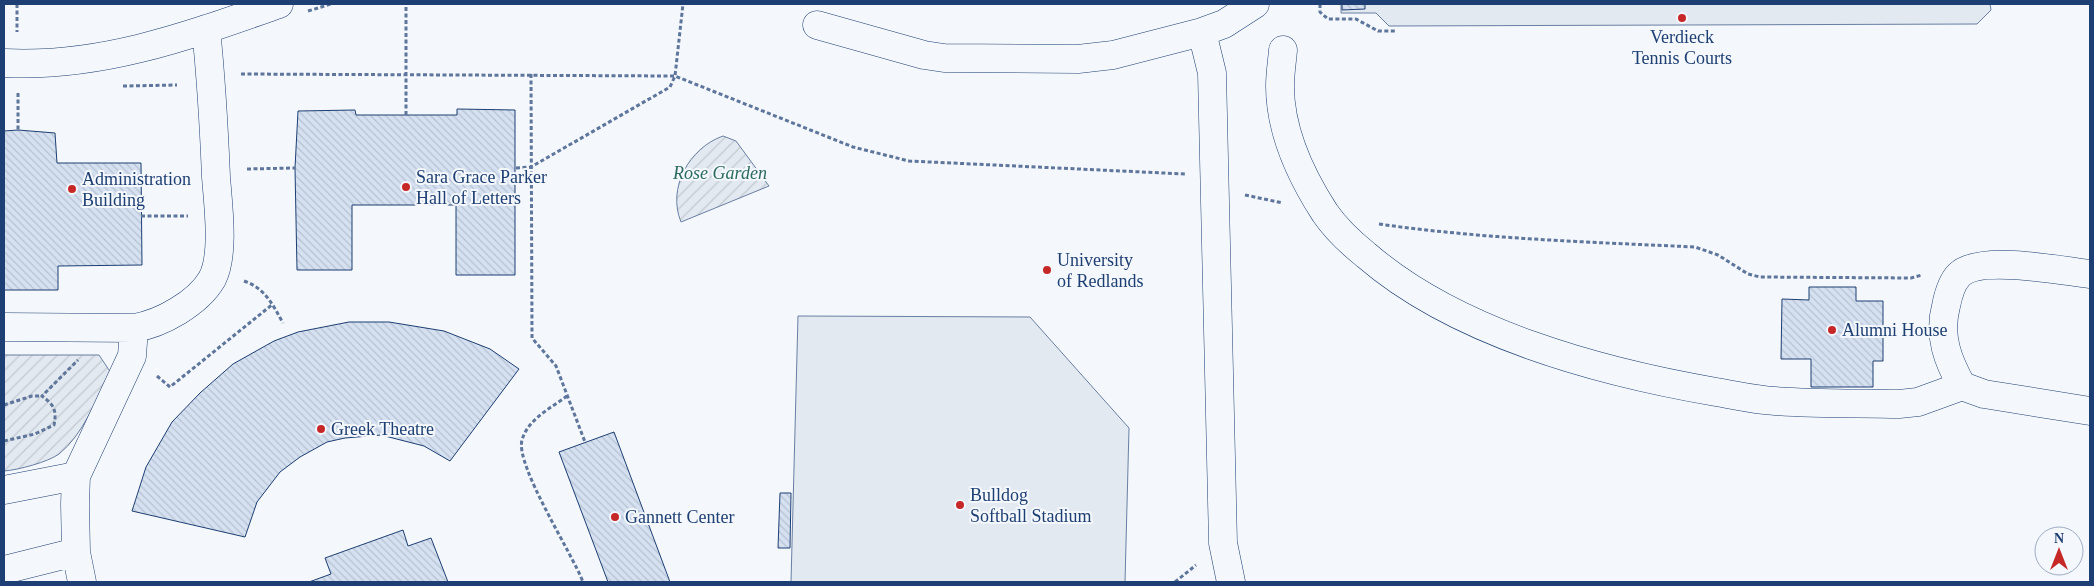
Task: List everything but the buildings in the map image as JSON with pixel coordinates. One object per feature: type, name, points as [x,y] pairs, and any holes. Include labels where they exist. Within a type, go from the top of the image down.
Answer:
[{"type":"lane","points":[[4,63],[91,59],[144,49],[279,4]]},
{"type":"lane","points":[[817,25],[924,55],[944,58],[1078,59],[1145,48],[1202,32],[1224,24],[1255,4]]},
{"type":"lane","points":[[4,327],[134,328],[148,326],[169,317],[198,295],[212,279],[218,260],[218,216],[213,108],[206,29]]},
{"type":"lane","points":[[1202,32],[1212,73],[1223,543],[1231,582]]},
{"type":"lane","points":[[1283,50],[1280,86],[1282,113],[1292,149],[1325,214],[1348,240],[1384,271],[1425,298],[1519,340],[1604,368],[1677,385],[1764,400],[1899,404],[1918,402],[1962,386]]},
{"type":"lane","points":[[2090,274],[1996,264],[1977,266],[1959,274],[1950,288],[1944,313],[1943,338],[1948,362],[1962,386],[1984,394],[2090,411]]},
{"type":"lane","points":[[82,582],[76,552],[76,476],[132,356],[134,328]]},
{"type":"lane","points":[[4,490],[76,476]]},
{"type":"lane","points":[[4,570],[76,552]]},
{"type":"path","points":[[406,4],[406,115]]},
{"type":"path","points":[[516,168],[531,167],[670,87],[675,76],[683,4]]},
{"type":"path","points":[[1320,4],[1320,12],[1328,19],[1356,19],[1378,31],[1397,31]]},
{"type":"path","points":[[241,74],[675,76],[853,147],[910,161],[1190,174]]},
{"type":"path","points":[[531,74],[532,338],[556,366],[585,442]]},
{"type":"path","points":[[18,87],[18,130]]},
{"type":"path","points":[[242,169],[295,168]]},
{"type":"path","points":[[1243,194],[1289,204]]},
{"type":"path","points":[[141,216],[194,216]]},
{"type":"path","points":[[1378,224],[1446,234],[1525,240],[1695,247],[1718,255],[1748,274],[1760,278],[1911,278],[1940,271],[1959,274]]},
{"type":"path","points":[[240,279],[262,289],[283,323]]},
{"type":"path","points":[[132,356],[170,387],[273,304]]},
{"type":"path","points":[[42,396],[81,357]]},
{"type":"path","points":[[4,405],[32,396],[42,396],[54,405],[57,413],[54,425],[35,434],[4,442]]},
{"type":"path","points":[[567,396],[536,418],[526,431],[522,441],[521,452],[537,489],[584,582]]},
{"type":"green space","name":"Verdieck Tennis Courts","points":[[1341,4],[1990,4],[1991,10],[1977,24],[1389,26],[1376,13],[1341,13]]},
{"type":"green space","name":"Rose Garden","points":[[723,136],[736,141],[769,186],[681,222],[677,209],[677,196],[679,183],[684,171],[700,150]]},
{"type":"green space","name":"Bulldog Softball Stadium","points":[[798,316],[1030,317],[1129,428],[1125,582],[791,582]]},
{"type":"green space","points":[[4,355],[99,355],[111,373],[82,427],[68,446],[48,460],[4,471]]},
{"type":"place","name":"Verdieck Tennis Courts","points":[[1682,18]]},
{"type":"place","name":"Sara Grace Parker Hall of Letters","points":[[406,187]]},
{"type":"place","name":"Administration Building","points":[[72,189]]},
{"type":"place","name":"University of Redlands","points":[[1047,270]]},
{"type":"place","name":"Alumni House","points":[[1832,330]]},
{"type":"place","name":"Greek Theatre","points":[[321,429]]},
{"type":"place","name":"Bulldog Softball Stadium","points":[[960,505]]},
{"type":"place","name":"Gannett Center","points":[[615,517]]}]
